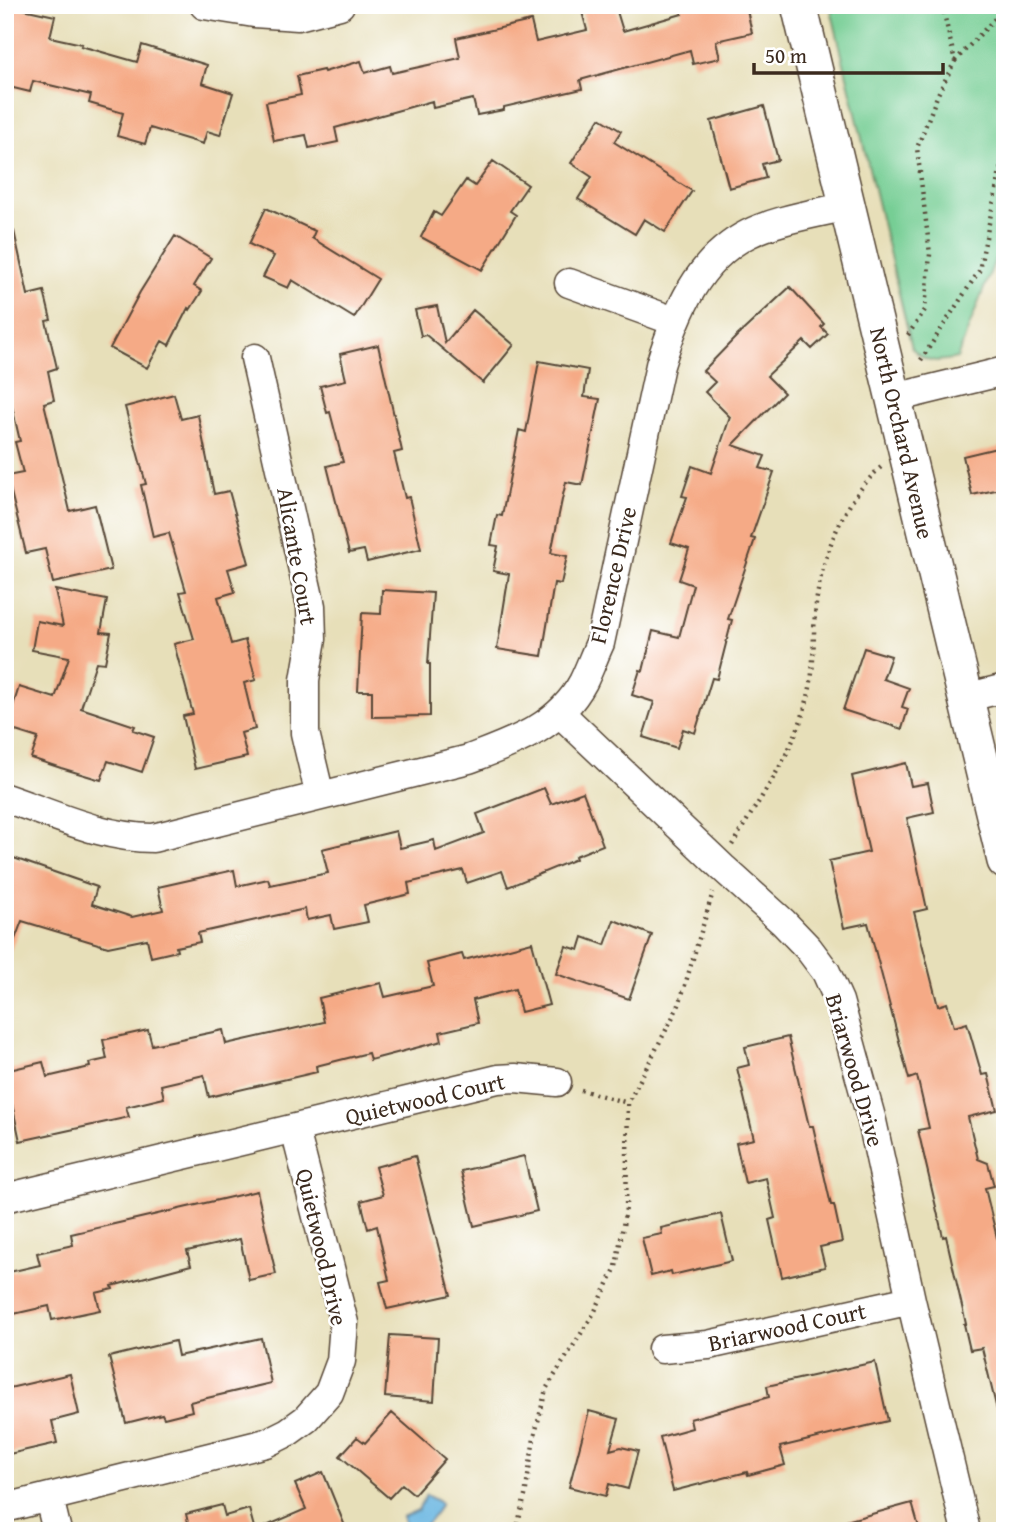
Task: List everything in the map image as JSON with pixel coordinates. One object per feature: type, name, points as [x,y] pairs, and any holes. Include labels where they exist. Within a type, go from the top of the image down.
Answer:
[{"type":"street","points":[[208,6],[298,16],[340,5]]},
{"type":"street","name":"North Orchard Avenue","points":[[799,5],[1005,861]]},
{"type":"street","name":"Florence Drive","points":[[5,798],[100,831],[129,838],[153,838],[469,759],[517,741],[540,729],[560,713],[582,684],[600,643],[660,365],[674,321],[697,279],[720,254],[748,234],[847,206]]},
{"type":"street","points":[[569,283],[674,321]]},
{"type":"street","name":"Alicante Court","points":[[255,358],[311,606],[312,639],[304,680],[304,733],[320,796]]},
{"type":"street","points":[[890,382],[1005,371]]},
{"type":"street","points":[[965,698],[1005,688]]},
{"type":"street","name":"Briarwood Drive","points":[[560,713],[783,922],[826,972],[839,1001],[872,1121],[966,1531]]},
{"type":"street","name":"Quietwood Court","points":[[295,1130],[498,1079],[557,1082]]},
{"type":"street","points":[[5,1198],[295,1130]]},
{"type":"street","name":"Quietwood Drive","points":[[5,1508],[266,1443],[306,1419],[329,1393],[341,1361],[344,1322],[295,1130]]},
{"type":"street","name":"Briarwood Court","points":[[662,1349],[708,1345],[911,1300]]},
{"type":"street","points":[[49,1498],[57,1531]]},
{"type":"path","points":[[942,5],[955,61]]},
{"type":"path","points":[[890,382],[925,310],[930,254],[917,148],[938,94],[955,61],[1002,11],[1002,5]]},
{"type":"path","points":[[922,360],[979,271],[1005,147]]},
{"type":"path","points":[[516,1531],[546,1389],[594,1313],[616,1267],[626,1208],[628,1103],[679,1004],[711,898],[732,845],[781,766],[796,736],[812,677],[816,601],[826,561],[840,523],[854,496],[867,480],[905,446]]},
{"type":"path","points":[[557,1082],[628,1103]]},
{"type":"green space","points":[[830,5],[1005,5],[1005,234],[957,358],[927,359],[912,348]]},
{"type":"water","points":[[426,1495],[441,1503],[433,1518],[425,1525],[409,1531],[402,1517],[418,1510]]},
{"type":"building","points":[[5,5],[55,16],[50,37],[82,44],[81,46],[137,62],[142,45],[207,65],[202,83],[233,93],[220,135],[207,131],[203,144],[150,128],[145,144],[117,136],[123,113],[89,103],[91,95],[33,81],[30,92],[5,86]]},
{"type":"building","points":[[615,5],[623,31],[682,14],[679,5],[746,5],[752,33],[716,41],[720,58],[693,64],[690,50],[580,80],[582,89],[504,107],[504,110],[477,115],[473,99],[433,108],[432,101],[335,128],[338,142],[309,148],[306,135],[274,141],[266,102],[301,95],[297,76],[323,70],[324,72],[361,61],[365,73],[390,66],[392,73],[460,58],[456,38],[531,21],[536,42],[587,30],[582,12]]},
{"type":"building","points":[[764,106],[778,160],[762,164],[766,178],[729,188],[711,121]]},
{"type":"building","points":[[600,118],[621,131],[614,142],[692,191],[665,232],[644,219],[635,234],[578,199],[592,177],[571,163]]},
{"type":"building","points":[[493,161],[528,185],[510,211],[516,215],[482,270],[421,237],[434,212],[441,216],[466,180],[475,186]]},
{"type":"building","points":[[266,208],[315,231],[312,238],[378,279],[354,318],[292,280],[288,288],[263,277],[274,256],[249,244]]},
{"type":"building","points":[[14,231],[28,295],[44,291],[51,320],[46,321],[57,368],[48,371],[54,400],[44,403],[70,511],[95,505],[111,570],[53,583],[45,549],[26,553],[7,476],[23,473],[15,442],[20,441],[5,376],[5,232]]},
{"type":"building","points":[[175,236],[211,258],[194,286],[202,291],[190,310],[188,308],[169,345],[162,341],[147,368],[110,348],[140,292]]},
{"type":"building","points":[[790,287],[824,324],[821,327],[828,334],[812,349],[804,341],[767,376],[784,393],[733,445],[765,456],[760,468],[774,472],[751,538],[755,539],[728,619],[732,620],[717,679],[712,678],[695,733],[683,729],[677,748],[643,737],[654,702],[632,695],[640,670],[643,671],[653,631],[679,637],[693,585],[679,580],[689,549],[671,543],[687,497],[682,496],[692,466],[711,473],[730,417],[705,392],[715,382],[703,371]]},
{"type":"building","points":[[437,306],[445,343],[473,310],[514,345],[483,383],[426,335],[421,336],[415,310]]},
{"type":"building","points":[[378,345],[402,451],[394,453],[405,498],[409,497],[421,549],[367,562],[364,550],[349,553],[327,466],[343,462],[320,386],[346,380],[340,354]]},
{"type":"building","points":[[539,361],[588,370],[584,397],[600,399],[582,485],[566,482],[563,495],[551,553],[567,556],[561,584],[554,583],[542,656],[497,649],[509,574],[493,571],[498,546],[491,545],[497,515],[502,516],[519,430],[526,432]]},
{"type":"building","points":[[174,394],[181,419],[198,415],[214,494],[229,491],[249,563],[228,569],[235,592],[218,597],[231,644],[245,640],[256,680],[244,683],[255,729],[241,733],[247,757],[195,769],[183,716],[193,714],[174,644],[194,639],[180,592],[186,591],[169,533],[153,537],[141,485],[146,484],[125,407]]},
{"type":"building","points":[[1005,446],[1005,488],[972,495],[963,456]]},
{"type":"building","points":[[55,590],[107,600],[101,632],[111,633],[105,663],[96,662],[81,708],[135,726],[133,730],[154,737],[142,772],[108,761],[101,780],[61,768],[31,758],[38,738],[6,728],[19,687],[55,698],[69,657],[32,650],[37,621],[63,626]]},
{"type":"building","points":[[382,590],[433,593],[428,664],[430,716],[372,717],[372,691],[358,691],[362,613],[381,614]]},
{"type":"building","points":[[864,648],[891,656],[883,679],[909,688],[902,707],[908,709],[902,729],[843,710]]},
{"type":"building","points":[[906,763],[911,786],[928,783],[934,812],[907,818],[927,909],[914,912],[938,1006],[947,1003],[954,1027],[967,1023],[982,1075],[988,1074],[997,1110],[968,1117],[978,1159],[988,1163],[994,1186],[985,1188],[997,1238],[1005,1236],[1005,1409],[997,1410],[982,1348],[970,1350],[946,1236],[943,1237],[918,1130],[929,1128],[917,1076],[909,1079],[868,923],[844,928],[829,861],[869,852],[852,776]]},
{"type":"building","points":[[544,788],[551,804],[583,792],[603,845],[508,887],[502,871],[467,883],[463,870],[408,883],[410,894],[364,905],[368,922],[334,929],[331,915],[307,920],[305,909],[198,933],[200,942],[176,947],[177,951],[151,957],[147,939],[108,947],[22,921],[7,960],[5,959],[5,855],[97,887],[92,904],[132,917],[163,910],[158,887],[234,870],[237,886],[268,879],[270,885],[328,873],[322,849],[396,831],[400,848],[434,840],[436,851],[484,833],[477,814]]},
{"type":"building","points":[[614,920],[652,935],[629,999],[556,974],[566,946],[579,950],[583,937],[605,945]]},
{"type":"building","points":[[532,942],[549,1005],[521,1012],[515,989],[473,1000],[478,1023],[440,1032],[442,1041],[370,1060],[368,1053],[316,1066],[317,1072],[209,1097],[204,1075],[161,1085],[164,1098],[126,1107],[129,1117],[20,1141],[5,1071],[43,1062],[47,1077],[90,1067],[89,1063],[107,1059],[103,1040],[148,1030],[152,1045],[223,1030],[226,1044],[324,1022],[319,998],[381,983],[385,997],[433,986],[427,963],[462,954],[464,960]]},
{"type":"building","points":[[788,1037],[809,1126],[813,1126],[842,1242],[820,1247],[825,1267],[782,1277],[769,1220],[775,1218],[766,1178],[745,1183],[736,1143],[754,1139],[737,1068],[749,1065],[745,1047]]},
{"type":"building","points":[[415,1156],[451,1295],[387,1309],[380,1282],[389,1280],[377,1226],[368,1229],[361,1201],[383,1195],[375,1167]]},
{"type":"building","points":[[524,1156],[537,1211],[474,1226],[461,1171]]},
{"type":"building","points":[[257,1191],[276,1274],[249,1280],[240,1239],[187,1251],[191,1265],[112,1286],[113,1289],[96,1293],[100,1310],[52,1320],[49,1306],[5,1316],[5,1273],[40,1265],[37,1253],[73,1245],[71,1234]]},
{"type":"building","points":[[721,1214],[732,1261],[672,1275],[671,1271],[651,1276],[642,1238],[662,1234],[661,1228]]},
{"type":"building","points":[[390,1335],[438,1338],[434,1401],[385,1397]]},
{"type":"building","points":[[261,1338],[271,1383],[190,1402],[192,1411],[164,1418],[162,1414],[126,1423],[109,1357],[175,1341],[178,1356]]},
{"type":"building","points":[[875,1362],[888,1421],[780,1447],[785,1465],[673,1491],[660,1437],[692,1428],[690,1419],[769,1397],[767,1386]]},
{"type":"building","points":[[70,1374],[79,1414],[52,1421],[57,1443],[5,1455],[5,1389]]},
{"type":"building","points":[[589,1411],[619,1419],[610,1450],[621,1447],[638,1451],[628,1489],[609,1484],[606,1496],[569,1487]]},
{"type":"building","points":[[392,1413],[445,1459],[414,1494],[402,1484],[389,1498],[340,1456],[357,1437],[365,1443]]},
{"type":"building","points":[[323,1472],[347,1531],[255,1531],[306,1509],[295,1484]]},
{"type":"building","points":[[912,1503],[920,1531],[836,1531],[835,1524]]},
{"type":"building","points":[[222,1505],[225,1516],[249,1509],[255,1531],[190,1531],[186,1514]]}]
